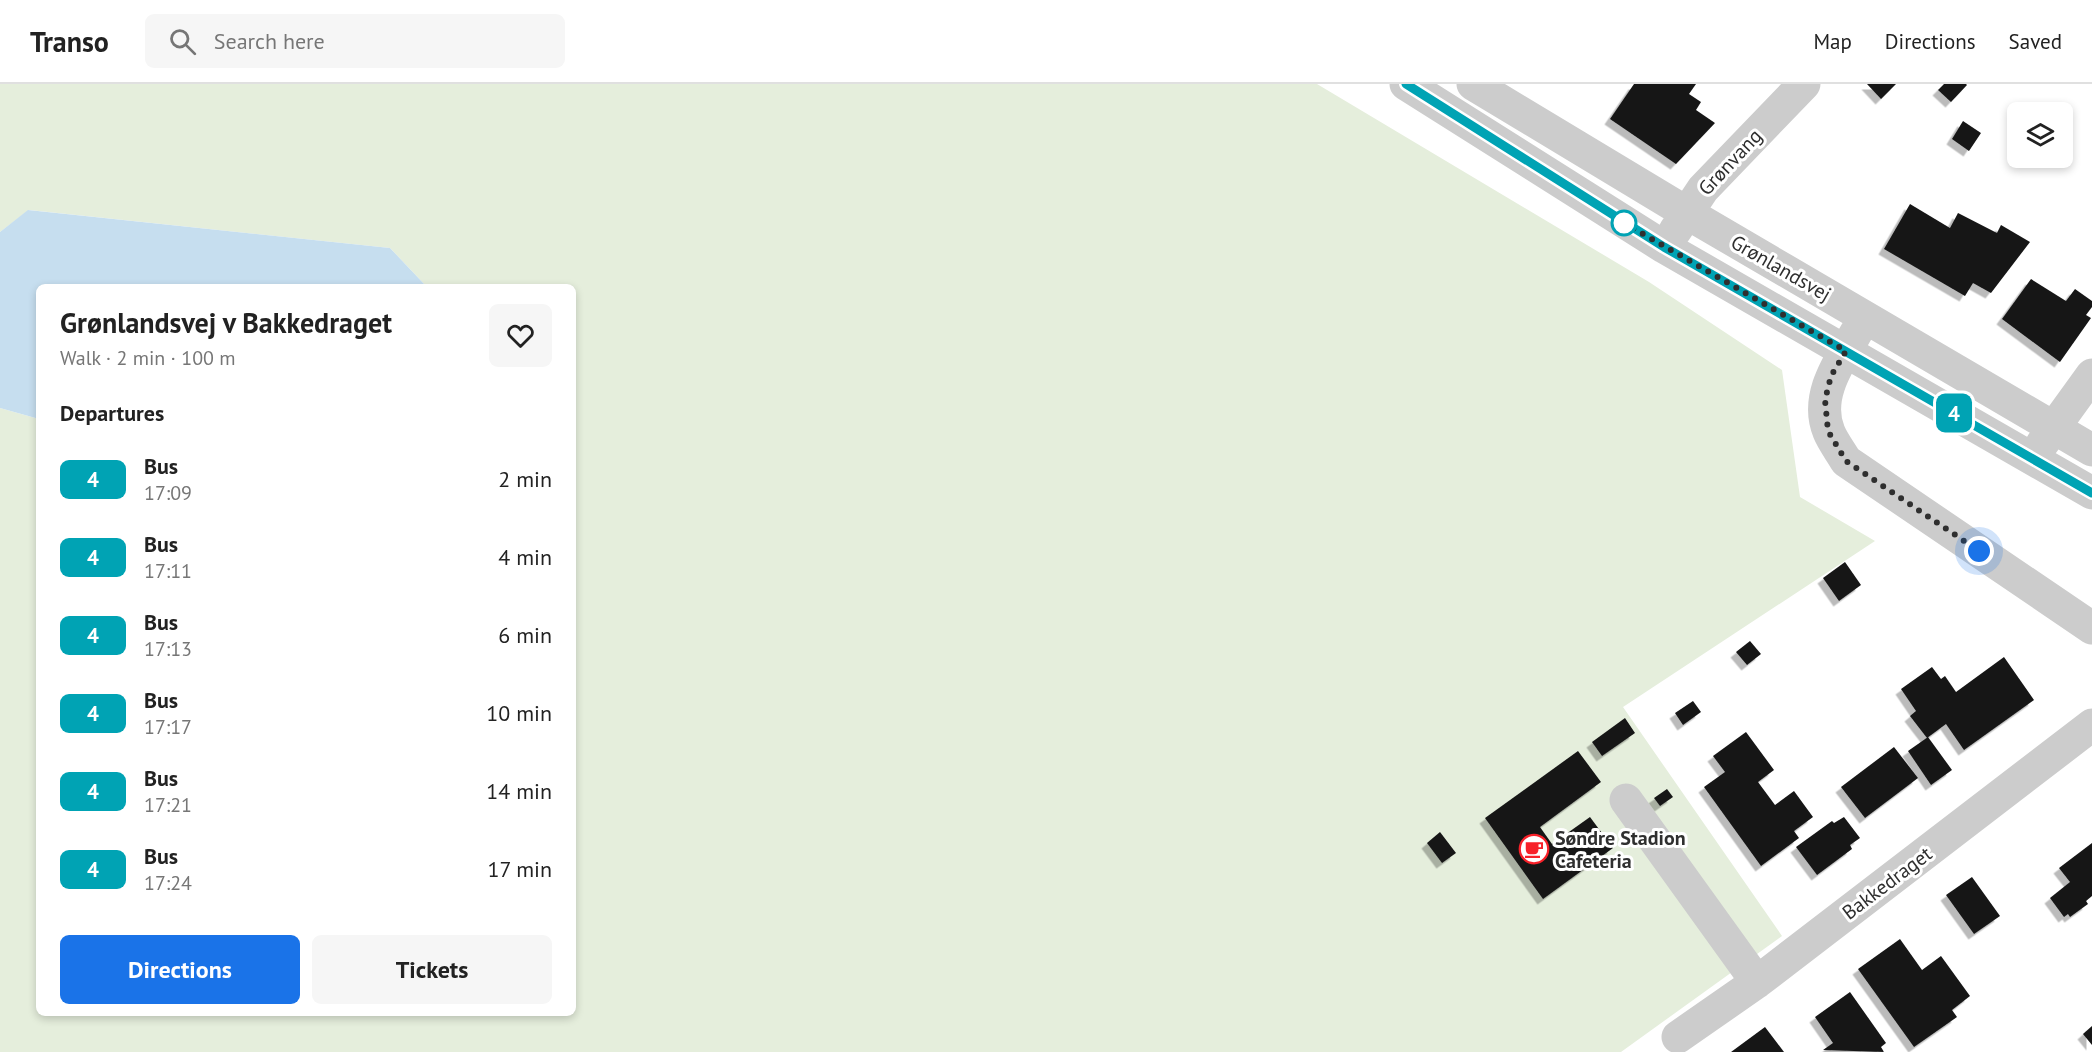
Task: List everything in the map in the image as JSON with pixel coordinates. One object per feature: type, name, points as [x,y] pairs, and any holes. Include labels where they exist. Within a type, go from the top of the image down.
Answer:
[{"type":"street","name":"Grønlandsvej","points":[[1406,84],[1664,247],[2092,493]]},
{"type":"street","name":"Grønlandsvej","points":[[1473,84],[1687,213],[2092,450]]},
{"type":"street","name":"Grønvang","points":[[1664,247],[1703,189],[1804,84]]},
{"type":"street","points":[[1865,317],[1831,376],[1825,400],[1828,431],[1846,461],[2092,628]]},
{"type":"street","points":[[2033,458],[2092,375]]},
{"type":"street","name":"Bakkedraget","points":[[1678,1037],[1757,982],[2092,724]]},
{"type":"street","points":[[1626,801],[1757,982]]},
{"type":"green space","points":[[0,84],[1317,84],[1649,282],[1782,370],[1800,497],[1875,541],[1623,707],[1782,936],[1621,1052],[0,1052],[0,408],[36,418],[36,1016],[576,1016],[576,284],[424,284],[390,248],[29,210],[0,232]]},
{"type":"water","points":[[28,210],[390,248],[424,284],[36,284],[36,418],[0,408],[0,232]]},
{"type":"building","points":[[1634,84],[1696,84],[1689,94],[1701,102],[1696,110],[1715,123],[1676,164],[1610,119]]},
{"type":"building","points":[[1867,84],[1896,84],[1881,99]]},
{"type":"building","points":[[1944,84],[1967,85],[1951,102],[1938,90]]},
{"type":"building","points":[[1963,121],[1981,133],[1969,151],[1952,139]]},
{"type":"building","points":[[1910,204],[1950,228],[1958,213],[1997,233],[2001,225],[2030,242],[1991,293],[1973,283],[1965,296],[1884,249]]},
{"type":"building","points":[[2031,279],[2066,301],[2075,289],[2092,301],[2092,307],[2086,315],[2091,318],[2060,362],[2002,319]]},
{"type":"building","points":[[1845,562],[1861,585],[1839,601],[1823,578]]},
{"type":"building","points":[[1750,641],[1761,654],[1747,665],[1736,652]]},
{"type":"building","points":[[2004,657],[2034,700],[1964,750],[1946,724],[1927,738],[1910,716],[1916,711],[1901,689],[1932,667],[1941,679],[1945,676],[1956,692]]},
{"type":"building","points":[[1693,701],[1701,712],[1683,725],[1675,713]]},
{"type":"building","points":[[1625,718],[1635,733],[1602,756],[1592,742]]},
{"type":"building","points":[[1746,732],[1774,770],[1758,782],[1775,805],[1794,791],[1813,817],[1794,831],[1799,838],[1761,866],[1704,787],[1725,772],[1713,756]]},
{"type":"building","points":[[1928,737],[1952,770],[1931,785],[1908,751]]},
{"type":"building","points":[[1894,747],[1918,778],[1865,818],[1841,787]]},
{"type":"building","points":[[1578,751],[1601,782],[1540,827],[1552,844],[1590,817],[1613,848],[1543,899],[1485,818]]},
{"type":"building","points":[[1667,789],[1673,797],[1660,806],[1654,798]]},
{"type":"building","points":[[1844,817],[1860,838],[1850,845],[1852,849],[1817,875],[1796,847],[1832,821],[1834,823]]},
{"type":"building","points":[[1440,832],[1456,853],[1442,863],[1427,843]]},
{"type":"building","points":[[2092,843],[2092,896],[2086,901],[2088,904],[2070,917],[2068,914],[2064,917],[2050,898],[2070,882],[2059,868]]},
{"type":"building","points":[[1972,877],[2000,916],[1974,934],[1946,895]]},
{"type":"building","points":[[1900,939],[1922,970],[1941,956],[1970,996],[1952,1010],[1957,1017],[1914,1047],[1858,969]]},
{"type":"building","points":[[1850,992],[1886,1043],[1881,1047],[1884,1052],[1823,1050],[1833,1043],[1815,1017]]},
{"type":"building","points":[[2092,1026],[2092,1045],[2083,1034]]},
{"type":"building","points":[[1765,1027],[1784,1052],[1731,1052]]},
{"type":"bus line","name":"4","points":[[1406,84],[1664,247],[2092,493]]},
{"type":"place","name":"Søndre Stadion Cafeteria","points":[[1534,849]]},
{"type":"route","points":[[1624,223],[1846,351],[1831,376],[1825,400],[1828,431],[1846,461],[1979,551]]}]
